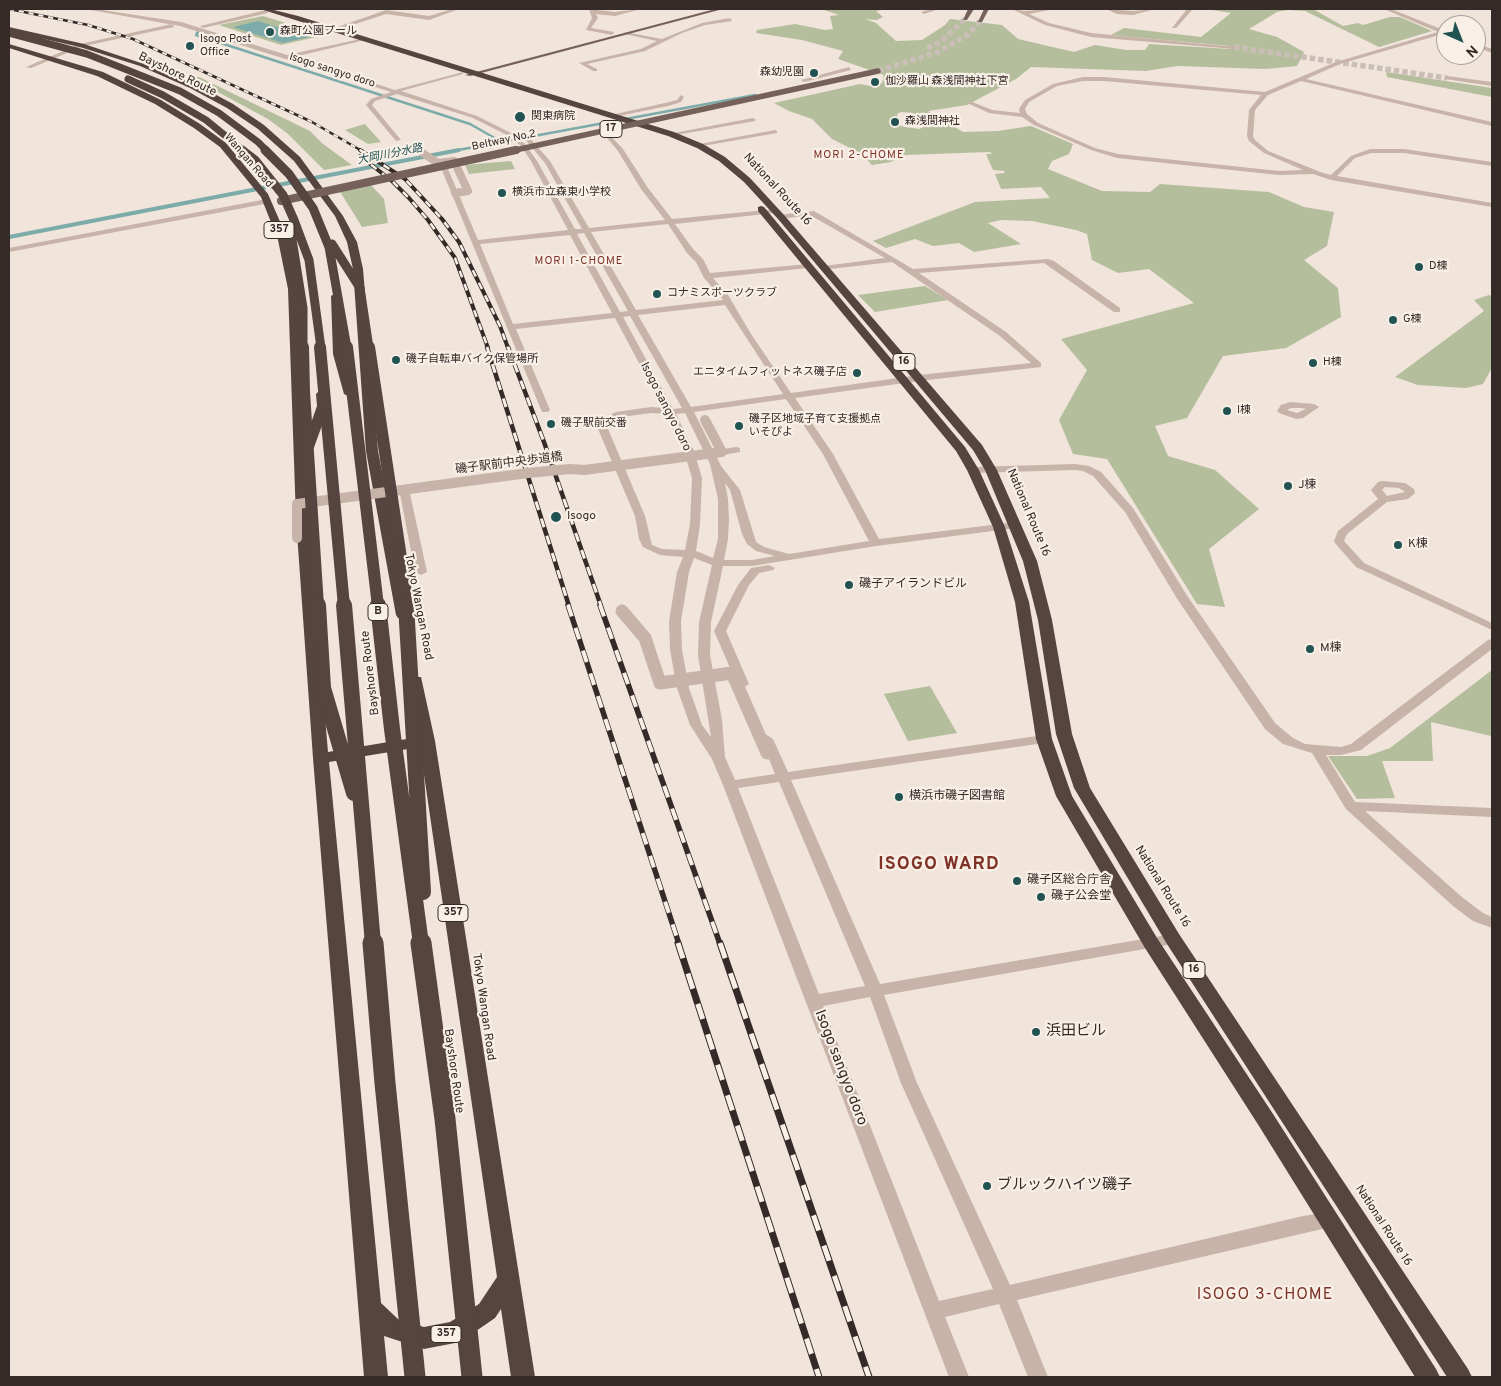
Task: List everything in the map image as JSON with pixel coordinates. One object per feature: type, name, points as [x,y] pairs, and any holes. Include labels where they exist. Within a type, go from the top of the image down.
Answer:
[{"type":"highway","name":"National Route 16","points":[[252,9],[332,30],[671,134],[697,145],[730,165],[747,180],[773,214],[808,266],[961,450],[1030,560],[1045,620],[1053,678],[1064,734],[1082,788],[1096,814],[1174,939],[1460,1377]]},
{"type":"highway","name":"Tokyo Wangan Road","points":[[9,29],[82,45],[170,76],[256,142],[273,158],[310,209],[326,250],[336,296],[338,354],[355,415],[372,451],[427,741],[523,1377]]},
{"type":"highway","name":"Bayshore Route","points":[[9,33],[87,54],[155,79],[218,113],[258,142],[289,174],[313,208],[329,247],[342,313],[354,395],[391,719],[444,1119],[472,1377]]},
{"type":"highway","name":"Bayshore Route","points":[[9,40],[72,58],[110,72],[163,95],[206,120],[255,160],[282,195],[294,220],[308,260],[316,307],[385,1082],[415,1377]]},
{"type":"highway","name":"357","points":[[9,46],[100,74]]},
{"type":"highway","name":"National Route 16","points":[[468,73],[614,114],[692,148],[714,160],[773,214],[824,268],[978,448],[991,470],[1007,526],[1022,602],[1044,738],[1064,796],[1151,943],[1428,1377]]},
{"type":"highway","points":[[100,74],[169,102],[235,144],[252,162],[288,213],[306,260],[319,356],[323,406],[299,474]]},
{"type":"highway","name":"Wangan Road","points":[[100,74],[158,102],[223,145],[265,196],[283,240],[293,289],[299,474]]},
{"type":"highway","name":"357","points":[[170,76],[230,106],[272,136],[297,159],[338,216],[352,242],[358,269],[372,451]]},
{"type":"highway","points":[[310,209],[360,288],[405,584],[413,748],[435,1052]]},
{"type":"highway","points":[[288,213],[303,308],[304,392],[323,688],[362,821]]},
{"type":"highway","name":"357","points":[[299,474],[321,758],[376,1377]]},
{"type":"highway","points":[[321,758],[427,741]]},
{"type":"highway","name":"357","points":[[370,1308],[392,1328],[424,1338],[455,1332],[487,1310],[508,1279]]},
{"type":"main road","points":[[468,73],[707,9]]},
{"type":"main road","points":[[468,73],[720,9]]},
{"type":"main road","points":[[965,20],[971,9]]},
{"type":"main road","points":[[980,21],[986,9]]},
{"type":"main road","name":"Beltway No.2","points":[[279,198],[756,94],[867,67]]},
{"type":"main road","name":"Beltway No.2","points":[[300,193],[878,70]]},
{"type":"street","name":"Isogo sangyo doro","points":[[88,9],[181,24],[400,90]]},
{"type":"street","name":"Isogo sangyo doro","points":[[108,9],[204,26],[400,90],[475,117],[511,135],[530,147],[548,162],[688,410],[715,464],[724,499],[723,539],[716,563],[705,622],[704,655],[716,720],[719,759]]},
{"type":"street","points":[[368,9],[429,18],[456,9]]},
{"type":"street","points":[[592,10],[615,14],[638,9]]},
{"type":"street","points":[[924,12],[936,9]]},
{"type":"street","points":[[1015,9],[1047,24],[1091,35],[1234,47]]},
{"type":"street","points":[[1023,13],[1051,9]]},
{"type":"street","points":[[1109,9],[1117,12],[1133,13],[1152,9]]},
{"type":"street","points":[[1174,27],[1190,9]]},
{"type":"street","points":[[1387,9],[1436,29]]},
{"type":"street","points":[[592,10],[595,18],[588,28],[612,33]]},
{"type":"street","points":[[204,26],[265,11]]},
{"type":"street","points":[[332,30],[386,12]]},
{"type":"street","points":[[594,70],[582,63],[643,50],[661,40],[704,24],[730,20]]},
{"type":"street","points":[[29,67],[82,45],[189,22]]},
{"type":"street","points":[[626,33],[661,40]]},
{"type":"street","points":[[1436,34],[1346,60],[1266,94],[1252,110],[1250,136],[1252,141],[1266,152],[1312,172],[1332,178],[1492,205]]},
{"type":"street","points":[[287,57],[360,40]]},
{"type":"street","points":[[804,80],[849,69]]},
{"type":"street","points":[[400,90],[410,90],[468,73]]},
{"type":"street","points":[[398,140],[369,104],[373,100],[400,90],[468,73]]},
{"type":"street","points":[[1447,78],[1492,84]]},
{"type":"street","points":[[1024,115],[1022,109],[1027,101],[1059,83],[1073,80],[1104,79],[1266,94]]},
{"type":"street","points":[[1299,79],[1492,124]]},
{"type":"street","name":"Isogo sangyo doro","points":[[410,90],[493,118],[522,133],[689,451],[697,478],[696,516],[675,621],[676,650],[683,688],[696,725],[719,759],[730,784],[960,1377]]},
{"type":"street","points":[[614,114],[666,105],[679,101],[681,97]]},
{"type":"street","points":[[968,102],[990,112],[1024,115],[1049,130],[1093,149],[1117,156],[1279,173],[1312,172]]},
{"type":"street","points":[[671,134],[754,120]]},
{"type":"street","points":[[545,410],[444,168],[530,147],[641,125]]},
{"type":"street","points":[[606,132],[621,150],[645,189],[690,251],[700,261],[707,276],[724,295],[726,302],[790,395],[841,474],[876,543]]},
{"type":"street","points":[[697,145],[775,132]]},
{"type":"street","points":[[1332,178],[1353,157],[1370,151],[1396,151],[1492,164]]},
{"type":"street","points":[[421,152],[438,163],[454,161],[468,191],[455,193]]},
{"type":"street","points":[[548,185],[559,184]]},
{"type":"street","points":[[9,250],[267,201]]},
{"type":"street","points":[[476,242],[669,222],[811,213],[913,272],[1003,334],[1038,365],[918,378],[688,410],[670,412],[651,410],[619,414]]},
{"type":"street","points":[[824,268],[893,259]]},
{"type":"street","points":[[913,272],[1046,261],[1117,310]]},
{"type":"street","points":[[707,276],[808,266]]},
{"type":"street","points":[[511,327],[726,302]]},
{"type":"street","points":[[661,397],[604,422],[603,429],[640,516],[644,540],[648,546],[660,552],[674,554],[690,553],[716,563],[792,560]]},
{"type":"street","points":[[705,420],[722,452]]},
{"type":"street","name":"磯子駅前中央歩道橋","points":[[311,502],[404,489],[570,469],[584,470],[736,450]]},
{"type":"street","points":[[715,464],[735,490],[747,534],[752,544],[760,549],[792,560]]},
{"type":"street","points":[[973,470],[1075,467],[1085,468],[1097,474],[1129,510],[1182,596],[1270,726],[1288,741],[1317,750],[1341,751],[1356,747],[1492,643]]},
{"type":"street","points":[[404,489],[421,572]]},
{"type":"street","points":[[1384,499],[1342,533],[1339,541],[1348,554],[1360,565],[1375,573],[1492,627]]},
{"type":"street","points":[[297,538],[297,504],[311,502]]},
{"type":"street","points":[[1007,526],[876,543],[792,560],[755,570],[744,585],[720,631],[875,991],[910,1083],[1005,1295],[1038,1377]]},
{"type":"street","points":[[622,611],[646,638],[660,683],[732,673],[767,753]]},
{"type":"street","points":[[730,784],[1044,738]]},
{"type":"street","points":[[1317,750],[1351,806],[1458,902],[1478,917],[1492,923]]},
{"type":"street","points":[[1351,806],[1492,812]]},
{"type":"street","points":[[815,1001],[1174,939]]},
{"type":"street","points":[[934,1311],[1303,1224],[1329,1220]]},
{"type":"green space","points":[[800,9],[886,9],[876,11],[883,17],[877,20],[865,19],[876,23],[896,41],[922,40],[945,25],[950,19],[1002,25],[1018,39],[1074,52],[1095,45],[1126,50],[1145,50],[1149,44],[1230,49],[1230,46],[1111,35],[1124,28],[1201,37],[1231,13],[1206,9],[1313,9],[1343,26],[1358,23],[1363,25],[1390,17],[1400,17],[1432,31],[1379,47],[1305,11],[1288,10],[1277,12],[1249,29],[1277,37],[1304,52],[1297,66],[1266,69],[1177,66],[1146,71],[1031,67],[1016,79],[967,105],[928,111],[963,132],[998,131],[1031,126],[1073,144],[1069,154],[1052,161],[1048,169],[1102,191],[1150,192],[1160,184],[1269,192],[1304,207],[1334,212],[1327,246],[1304,260],[1338,288],[1341,317],[1286,348],[1223,356],[1187,418],[1155,426],[1168,456],[1215,470],[1259,509],[1209,549],[1225,607],[1197,604],[1107,459],[1073,454],[1059,420],[1087,370],[1061,339],[1194,303],[1149,269],[1118,273],[1092,260],[1087,234],[1032,221],[1001,220],[988,223],[1021,244],[974,252],[959,243],[933,246],[915,239],[886,248],[873,241],[975,202],[1050,198],[1041,187],[1001,189],[995,174],[1004,173],[1005,171],[993,170],[986,154],[992,154],[990,152],[905,155],[891,162],[872,165],[862,154],[832,139],[812,119],[789,111],[774,103],[860,84],[870,86],[882,83],[884,75],[838,59],[843,51],[802,40],[756,33],[757,30],[795,24],[825,30],[833,29],[830,16],[839,15],[824,10]],"holes":[[[901,112],[913,113],[916,117],[929,125],[919,129],[900,126],[897,114]]]},
{"type":"green space","points":[[263,16],[325,35],[281,45],[219,25]]},
{"type":"green space","points":[[1386,72],[1492,88],[1492,97],[1387,77]]},
{"type":"green space","points":[[199,77],[310,131],[323,144],[352,165],[324,170],[288,134],[268,119],[192,78]]},
{"type":"green space","points":[[365,124],[381,142],[368,144],[345,130]]},
{"type":"green space","points":[[511,161],[515,169],[469,174],[465,165]]},
{"type":"green space","points":[[370,184],[384,199],[388,223],[362,227],[339,190]]},
{"type":"green space","points":[[925,286],[948,300],[875,312],[858,295]]},
{"type":"green space","points":[[1489,295],[1492,296],[1492,368],[1483,384],[1466,388],[1418,385],[1395,377],[1484,311],[1474,300]]},
{"type":"green space","points":[[1492,670],[1491,736],[1431,722],[1433,761],[1382,761],[1395,798],[1357,799],[1328,756],[1367,756],[1390,748]]},
{"type":"green space","points":[[930,686],[957,733],[908,741],[884,694]]},
{"type":"water","name":"森町公園プール","points":[[258,21],[309,37],[283,43],[233,27]]},
{"type":"waterway","points":[[199,30],[196,35],[470,124],[500,141]]},
{"type":"waterway","name":"大岡川分水路","points":[[453,151],[755,95]]},
{"type":"waterway","name":"大岡川分水路","points":[[9,237],[459,150]]},
{"type":"tunnel","points":[[927,48],[941,42],[965,19]]},
{"type":"tunnel","points":[[878,71],[938,52],[969,34],[980,21]]},
{"type":"tunnel","points":[[1234,47],[1447,78]]},
{"type":"railway","points":[[9,9],[88,25],[133,39],[312,122],[362,151]]},
{"type":"railway","points":[[360,150],[405,179],[442,219],[459,242],[500,326],[508,348]]},
{"type":"railway","points":[[360,156],[392,181],[409,198],[428,220],[455,258],[488,348]]},
{"type":"railway","points":[[487,347],[569,606]]},
{"type":"railway","points":[[508,347],[544,442],[601,606]]},
{"type":"railway","points":[[568,605],[679,944]]},
{"type":"railway","points":[[600,605],[720,944]]},
{"type":"railway","points":[[678,943],[819,1377]]},
{"type":"railway","points":[[720,943],[869,1377]]},
{"type":"place","name":"森町公園プール","points":[[270,32]]},
{"type":"place","name":"Isogo Post Office","points":[[190,46]]},
{"type":"place","name":"森幼児園","points":[[814,73]]},
{"type":"place","name":"伽沙羅山 森浅間神社下宮","points":[[875,82]]},
{"type":"place","name":"関東病院","points":[[520,117]]},
{"type":"place","name":"森浅間神社","points":[[895,122]]},
{"type":"place","name":"横浜市立森東小学校","points":[[502,193]]},
{"type":"place","name":"D棟","points":[[1419,267]]},
{"type":"place","name":"コナミスポーツクラブ","points":[[657,294]]},
{"type":"place","name":"G棟","points":[[1393,320]]},
{"type":"place","name":"磯子自転車バイク保管場所","points":[[396,360]]},
{"type":"place","name":"H棟","points":[[1313,363]]},
{"type":"place","name":"エニタイムフィットネス磯子店","points":[[857,373]]},
{"type":"place","name":"I棟","points":[[1227,411]]},
{"type":"place","name":"磯子駅前交番","points":[[551,424]]},
{"type":"place","name":"磯子区地域子育て支援拠点 いそぴよ","points":[[739,426]]},
{"type":"place","name":"J棟","points":[[1288,486]]},
{"type":"place","name":"Isogo","points":[[556,517]]},
{"type":"place","name":"K棟","points":[[1398,545]]},
{"type":"place","name":"磯子アイランドビル","points":[[849,585]]},
{"type":"place","name":"M棟","points":[[1310,649]]},
{"type":"place","name":"横浜市磯子図書館","points":[[899,797]]},
{"type":"place","name":"磯子区総合庁舎","points":[[1017,881]]},
{"type":"place","name":"磯子公会堂","points":[[1041,897]]},
{"type":"place","name":"浜田ビル","points":[[1036,1032]]},
{"type":"place","name":"ブルックハイツ磯子","points":[[987,1186]]},
{"type":"district","name":"MORI 2-CHOME","points":[[859,156]]},
{"type":"district","name":"MORI 1-CHOME","points":[[579,262]]},
{"type":"district","name":"ISOGO WARD","points":[[939,865]]},
{"type":"district","name":"ISOGO 3-CHOME","points":[[1265,1296]]}]
